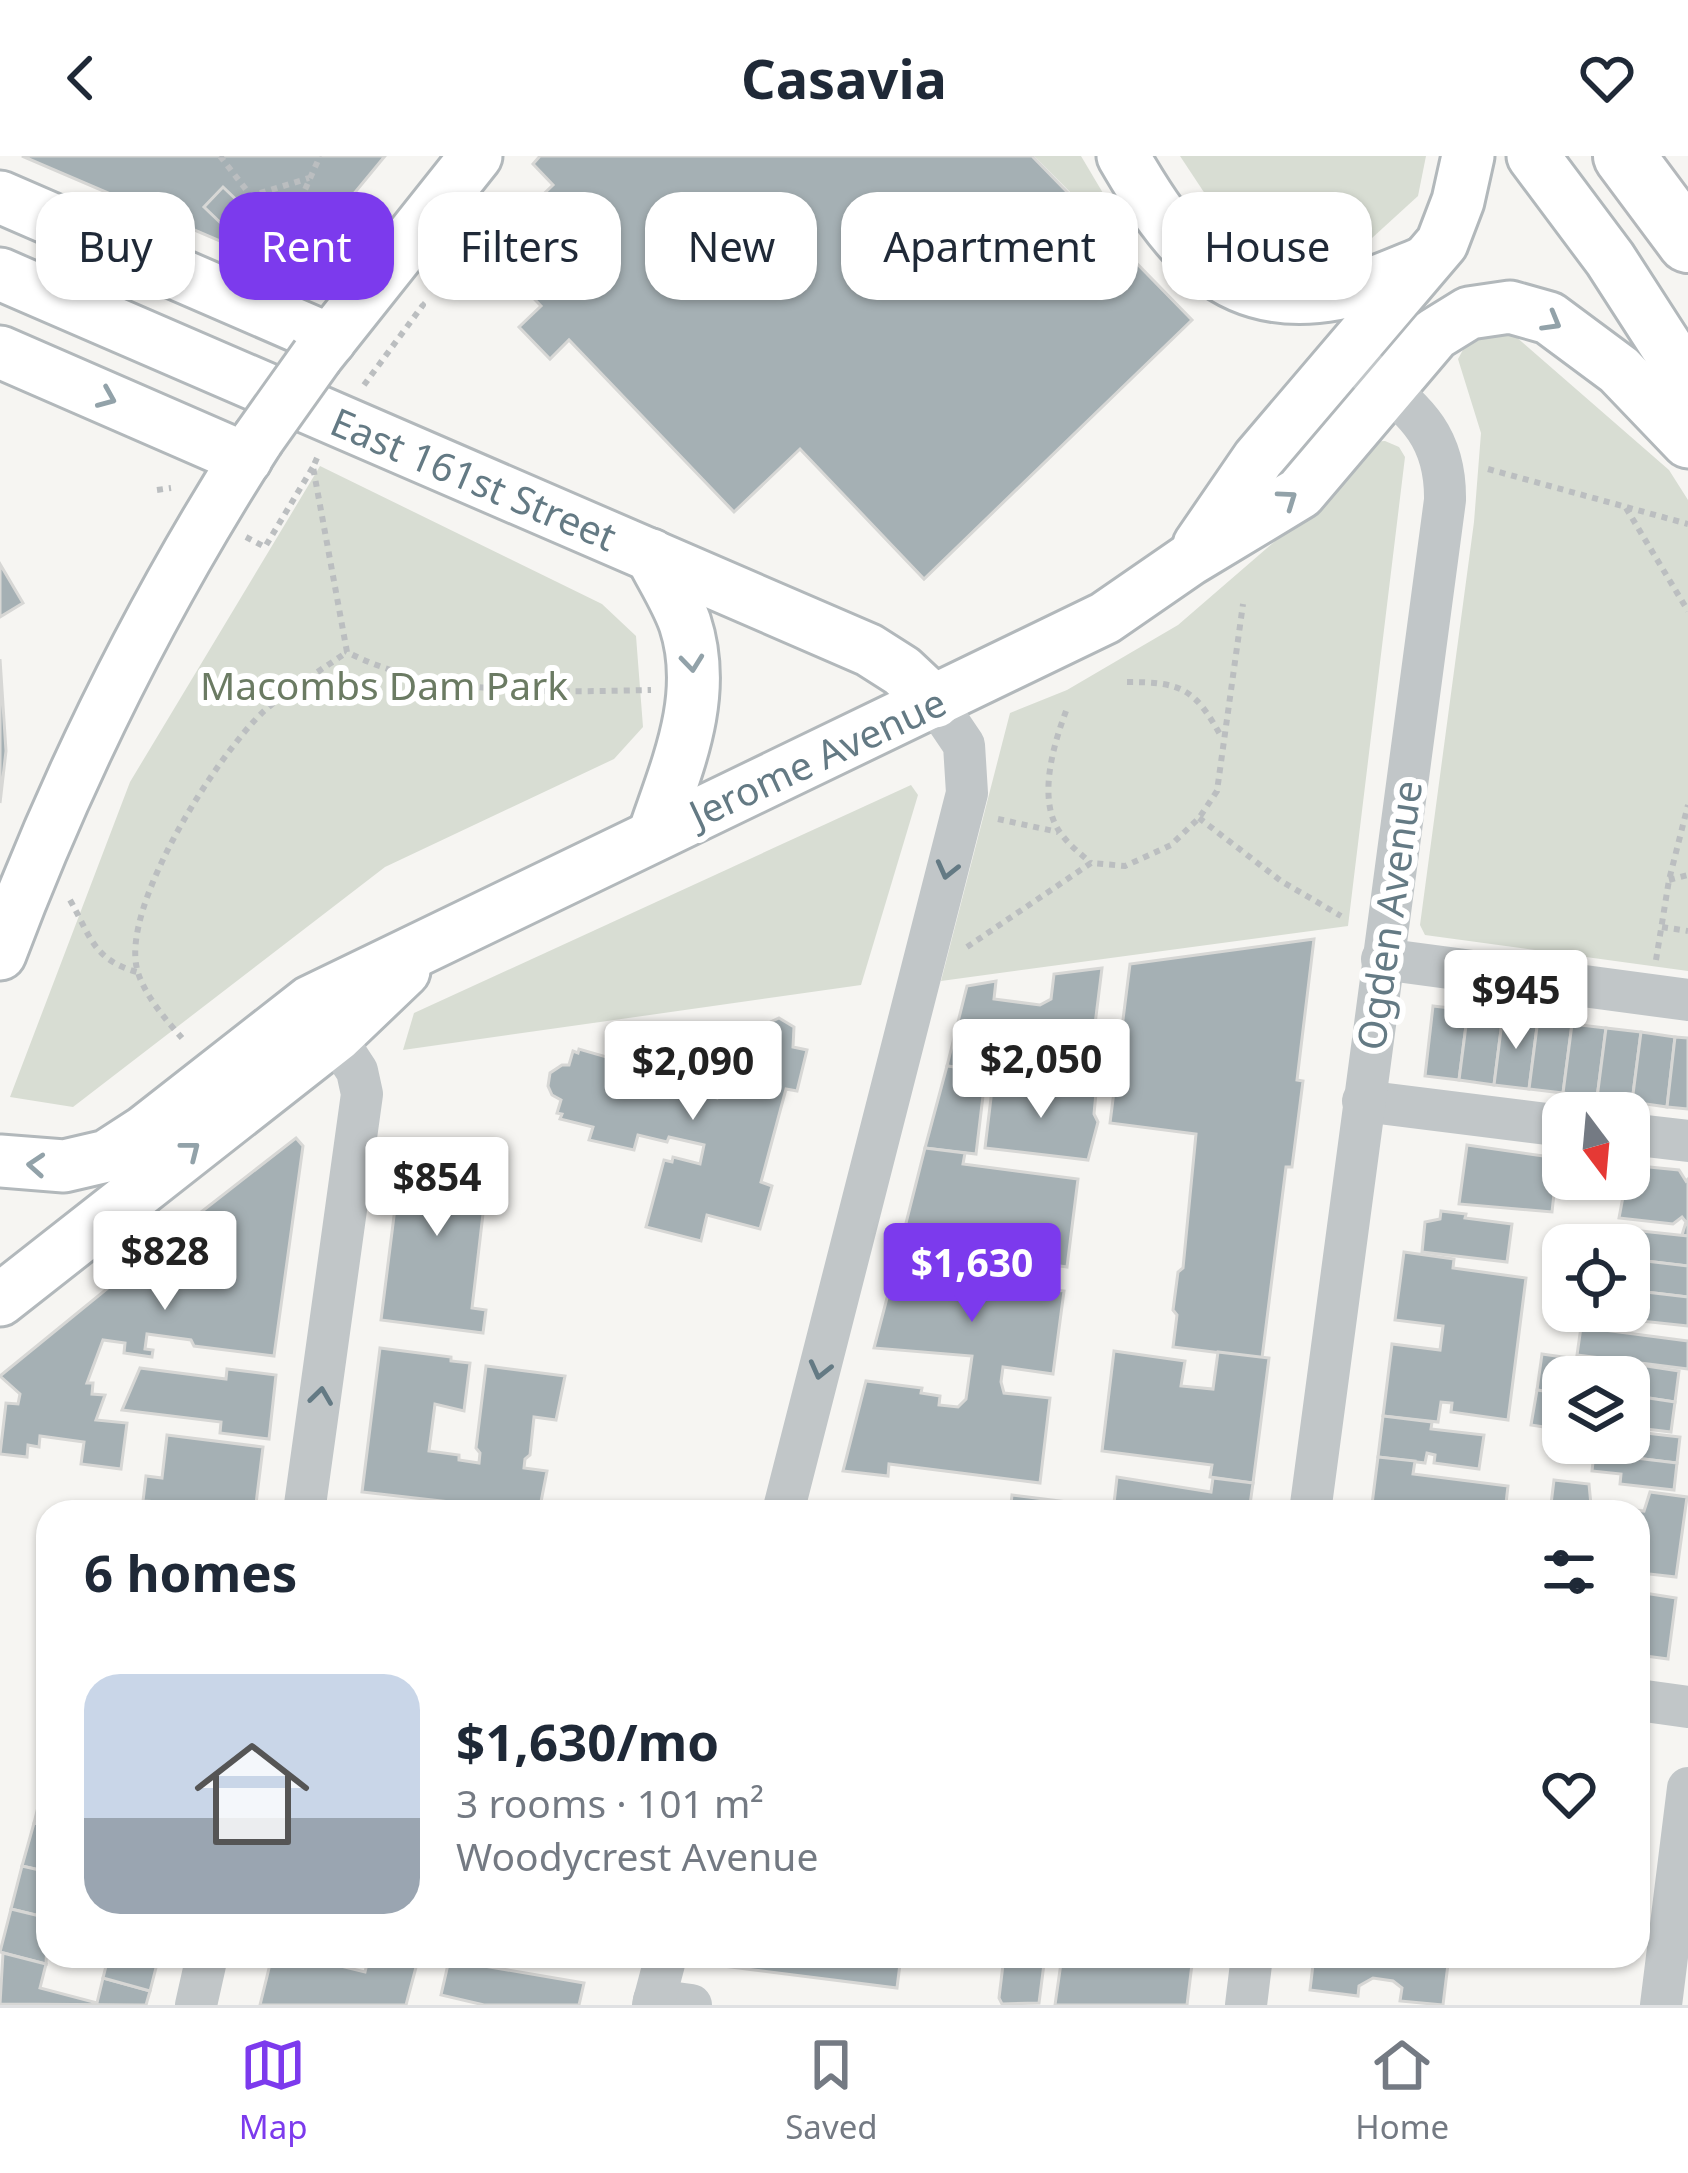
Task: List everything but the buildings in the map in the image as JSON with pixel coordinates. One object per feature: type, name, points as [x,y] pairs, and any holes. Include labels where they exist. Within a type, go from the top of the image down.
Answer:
[{"type":"highway","points":[[1624,156],[1688,242]]},
{"type":"main road","points":[[0,954],[41,847],[107,704],[252,449],[324,348],[398,285],[476,156]]},
{"type":"main road","points":[[1123,156],[1170,230],[1226,280],[1248,290],[1293,299],[1337,294],[1429,260]]},
{"type":"main road","name":"Jerome Avenue","points":[[1189,560],[1258,459],[1429,260],[1452,222],[1468,156]]},
{"type":"main road","points":[[1533,156],[1610,259],[1688,380]]},
{"type":"main road","points":[[0,197],[324,348]]},
{"type":"main road","name":"East 161st Street","points":[[0,274],[869,650],[902,671],[935,702]]},
{"type":"main road","name":"Jerome Avenue","points":[[0,1161],[64,1166],[107,1156],[323,1019],[437,939],[1105,618],[1300,493],[1435,334],[1456,318],[1496,307],[1526,308],[1563,326],[1619,370],[1688,442]]},
{"type":"main road","points":[[0,352],[252,449]]},
{"type":"main road","points":[[651,555],[682,616],[695,691],[685,741],[654,834]]},
{"type":"main road","name":"Jerome Avenue","points":[[0,1300],[323,1019]]},
{"type":"street","name":"Ogden Avenue","points":[[1312,1500],[1445,482],[1436,442],[1413,412],[1348,356]]},
{"type":"street","points":[[786,1500],[967,793],[964,746],[935,702]]},
{"type":"street","points":[[1382,958],[1669,997]]},
{"type":"street","points":[[306,1500],[361,1117],[357,1071],[323,1019]]},
{"type":"street","points":[[1364,1101],[1542,1123]]},
{"type":"street","points":[[1650,1136],[1688,1141]]},
{"type":"street","points":[[1650,1702],[1688,1707]]},
{"type":"street","points":[[1661,2005],[1688,1788]]},
{"type":"street","points":[[196,2005],[204,1968]]},
{"type":"street","points":[[666,1968],[666,2003]]},
{"type":"street","points":[[1246,2005],[1251,1968]]},
{"type":"path","points":[[220,156],[251,196],[309,178]]},
{"type":"path","points":[[303,192],[320,156]]},
{"type":"path","points":[[362,388],[423,305],[398,285]]},
{"type":"path","points":[[246,537],[265,547],[319,455]]},
{"type":"path","points":[[313,467],[347,652]]},
{"type":"path","points":[[1488,469],[1688,524]]},
{"type":"path","points":[[158,490],[171,488]]},
{"type":"path","points":[[1626,508],[1688,611]]},
{"type":"path","points":[[998,819],[1058,832],[1091,863],[1125,866],[1171,845],[1216,791],[1244,604]]},
{"type":"path","points":[[347,652],[380,669],[448,681],[541,692],[661,690]]},
{"type":"path","points":[[182,1038],[137,972],[133,935],[153,885],[202,785],[264,712],[347,652]]},
{"type":"path","points":[[1126,682],[1162,682],[1189,690],[1222,738]]},
{"type":"path","points":[[1058,832],[1050,803],[1051,752],[1066,711]]},
{"type":"path","points":[[1669,997],[1661,927],[1688,805]]},
{"type":"path","points":[[1198,818],[1281,881],[1341,916]]},
{"type":"path","points":[[962,950],[1091,863]]},
{"type":"path","points":[[1670,880],[1688,875]]},
{"type":"path","points":[[69,897],[91,944],[115,966],[137,972]]},
{"type":"path","points":[[1661,927],[1688,931]]},
{"type":"green space","points":[[1034,156],[1081,156],[1102,192],[1070,192]]},
{"type":"green space","points":[[1180,156],[1426,156],[1418,196],[1372,238],[1372,192],[1204,192]]},
{"type":"green space","points":[[1507,329],[1669,470],[1688,500],[1688,971],[1425,935],[1420,925],[1474,522],[1481,433],[1458,359],[1471,335]]},
{"type":"green space","points":[[1385,441],[1399,447],[1405,457],[1348,926],[941,981],[1010,713],[1067,690],[1178,625],[1295,524],[1368,442]]},
{"type":"green space","name":"Macombs Dam Park","points":[[320,466],[602,604],[636,636],[643,727],[614,759],[385,867],[73,1107],[10,1097],[130,782]]},
{"type":"green space","points":[[911,785],[918,795],[861,985],[403,1050],[414,1013]]}]
